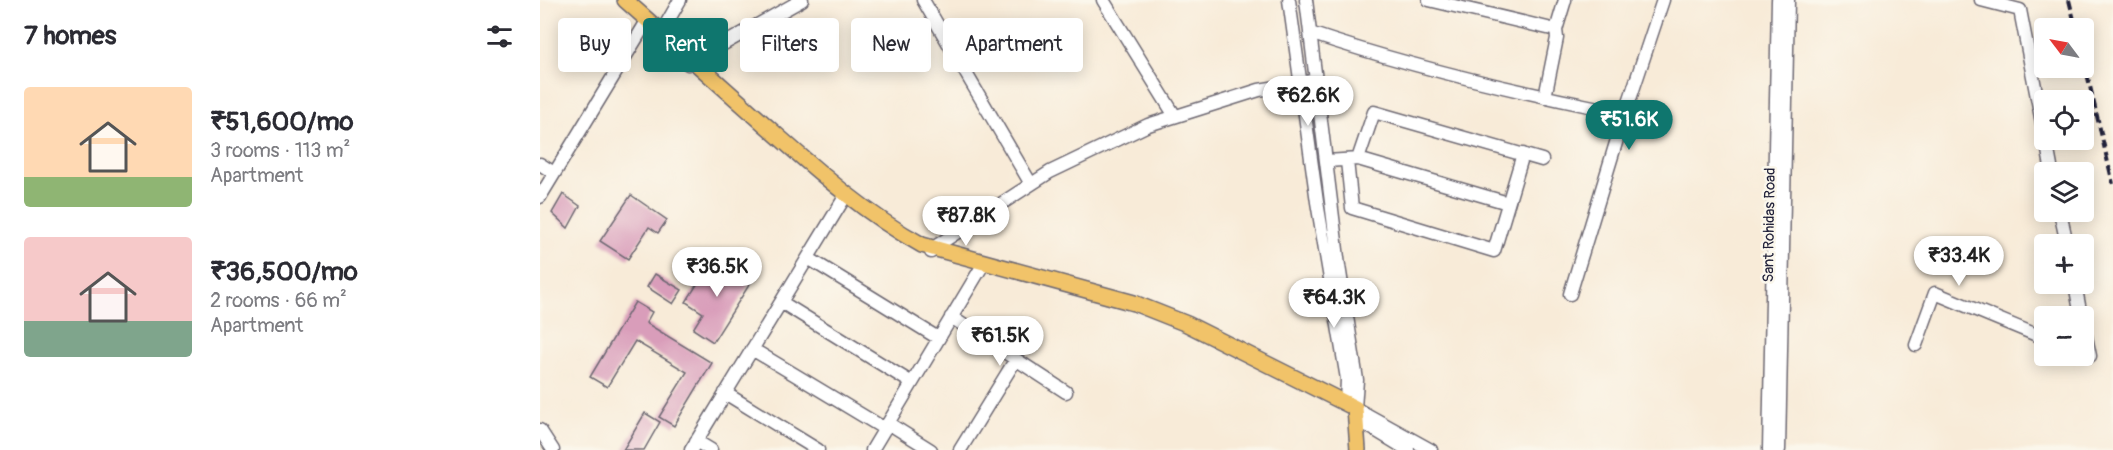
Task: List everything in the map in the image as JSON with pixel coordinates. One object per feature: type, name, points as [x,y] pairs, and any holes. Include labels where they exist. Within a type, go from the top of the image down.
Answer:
[{"type":"main road","points":[[615,0],[643,25]]},
{"type":"main road","points":[[625,0],[645,18]]},
{"type":"main road","points":[[701,72],[843,200],[886,232],[919,250],[932,251],[1134,303],[1187,324],[1273,365],[1351,411],[1358,450]]},
{"type":"main road","points":[[702,72],[859,205],[890,227],[932,251],[981,268],[1132,309],[1174,326],[1351,411]]},
{"type":"main road","points":[[1349,450],[1351,411]]},
{"type":"street","points":[[670,18],[680,0]]},
{"type":"street","points":[[728,42],[802,0]]},
{"type":"street","points":[[923,0],[1031,184]]},
{"type":"street","points":[[1104,0],[1175,116]]},
{"type":"street","points":[[1289,0],[1300,82],[1357,380],[1351,411]]},
{"type":"street","points":[[1306,0],[1327,161],[1332,251]]},
{"type":"street","points":[[1429,0],[1556,30]]},
{"type":"street","points":[[1545,97],[1557,38],[1556,30],[1565,0]]},
{"type":"street","points":[[1570,294],[1622,123],[1663,0]]},
{"type":"street","points":[[1769,450],[1778,0]]},
{"type":"street","name":"Sant Rohidas Road","points":[[1779,450],[1788,0]]},
{"type":"street","points":[[1982,0],[2020,10],[2036,90]]},
{"type":"street","points":[[540,197],[643,28]]},
{"type":"street","points":[[1310,33],[1365,52],[1545,97],[1603,109]]},
{"type":"street","points":[[932,251],[1050,172],[1148,125],[1259,90],[1317,80]]},
{"type":"street","points":[[1522,154],[1494,250],[1352,208],[1352,160],[1374,112],[1522,154],[1542,160]]},
{"type":"street","points":[[1327,161],[1352,160],[1508,203]]},
{"type":"street","points":[[540,164],[554,173]]},
{"type":"street","points":[[711,450],[693,446],[843,200]]},
{"type":"street","points":[[808,258],[938,338]]},
{"type":"street","points":[[872,450],[981,268]]},
{"type":"street","points":[[1916,345],[1935,293],[2034,334]]},
{"type":"street","points":[[781,302],[912,383]]},
{"type":"street","points":[[951,317],[1066,392]]},
{"type":"street","points":[[752,349],[931,450]]},
{"type":"street","points":[[960,450],[1016,359]]},
{"type":"street","points":[[725,393],[818,450]]},
{"type":"street","points":[[1351,411],[1408,450]]},
{"type":"street","points":[[1351,411],[1431,450]]},
{"type":"street","points":[[541,437],[553,450]]},
{"type":"building","points":[[563,194],[580,206],[568,228],[552,213]]},
{"type":"building","points":[[631,195],[667,220],[658,233],[649,227],[628,259],[600,241]]},
{"type":"building","points":[[713,259],[751,282],[713,342],[693,329],[703,313],[686,302]]},
{"type":"building","points":[[655,274],[682,290],[673,304],[647,287]]},
{"type":"building","points":[[635,302],[652,312],[646,323],[712,363],[674,426],[659,417],[687,372],[635,341],[607,387],[590,377]]},
{"type":"building","points":[[645,413],[660,422],[644,450],[623,450]]},
{"type":"railway","points":[[2069,0],[2074,18]]},
{"type":"railway","points":[[2088,78],[2113,184]]}]
